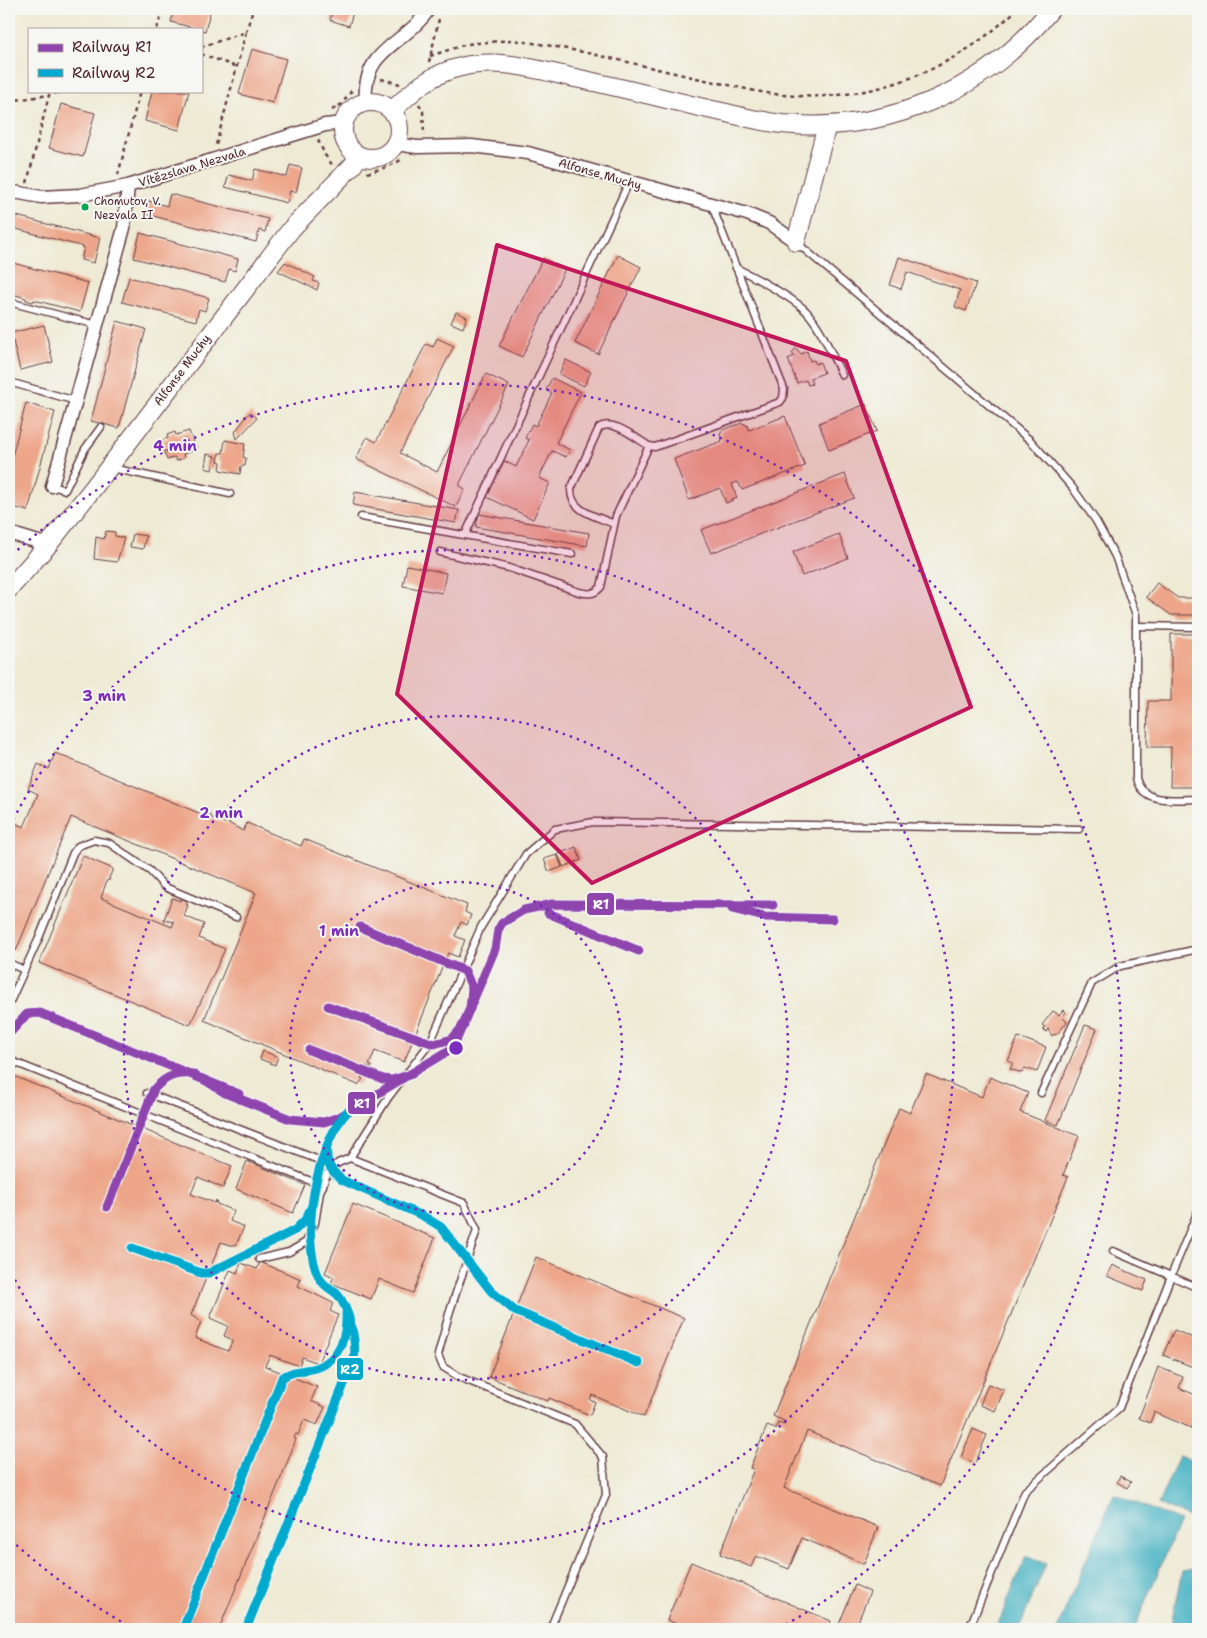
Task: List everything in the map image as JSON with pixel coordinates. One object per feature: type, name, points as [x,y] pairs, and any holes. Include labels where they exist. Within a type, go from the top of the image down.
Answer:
[{"type":"main road","points":[[392,111],[424,82],[441,73],[472,64],[498,63],[590,81],[758,120],[789,124],[827,125],[877,119],[947,95],[987,72],[1022,42],[1051,9]]},
{"type":"main road","points":[[366,102],[380,103],[392,111],[400,130],[396,144],[380,157],[366,158],[359,156],[346,142],[344,123],[354,107],[366,102]]},
{"type":"main road","points":[[796,242],[827,125]]},
{"type":"main road","name":"Alfonse Muchy","points":[[9,588],[48,545],[292,228],[359,156]]},
{"type":"street","points":[[366,102],[368,75],[377,58],[420,20],[429,9]]},
{"type":"street","name":"Vítězslava Nezvala","points":[[9,191],[41,197],[61,196],[128,186],[314,128],[344,123]]},
{"type":"street","name":"Alfonse Muchy","points":[[396,144],[417,148],[472,146],[528,153],[712,206],[747,214],[769,223],[796,242]]},
{"type":"street","points":[[52,486],[124,228],[128,186]]},
{"type":"street","points":[[9,533],[48,545]]},
{"type":"lane","points":[[465,535],[629,182]]},
{"type":"lane","points":[[614,524],[578,508],[573,503],[571,489],[599,428],[603,425],[612,425],[649,446],[658,446],[780,402],[783,398],[784,390],[712,206]]},
{"type":"lane","points":[[796,242],[1031,441],[1072,487],[1096,521],[1115,556],[1136,615],[1136,778],[1138,788],[1147,795],[1165,799],[1198,799]]},
{"type":"lane","points":[[736,268],[753,276],[805,310],[820,330],[842,375]]},
{"type":"lane","points":[[9,302],[98,325]]},
{"type":"lane","points":[[9,382],[77,401]]},
{"type":"lane","points":[[52,486],[65,490],[85,449],[101,427]]},
{"type":"lane","points":[[440,552],[509,568],[589,594],[596,592],[601,587],[614,524],[649,446]]},
{"type":"lane","points":[[108,467],[230,494]]},
{"type":"lane","points":[[360,516],[572,554]]},
{"type":"lane","points":[[1136,626],[1198,627]]},
{"type":"lane","points":[[259,1259],[289,1252],[306,1242],[315,1224],[327,1174],[334,1166],[350,1158],[388,1098],[430,1043],[481,927],[526,854],[555,830],[593,822],[1079,829]]},
{"type":"lane","points":[[9,1004],[73,853],[78,846],[94,840],[109,843],[150,871],[159,882],[172,891],[236,917]]},
{"type":"lane","points":[[1041,1093],[1092,984],[1120,966],[1198,948]]},
{"type":"lane","points":[[9,964],[24,970]]},
{"type":"lane","points":[[9,1060],[323,1186]]},
{"type":"lane","points":[[147,1093],[334,1166]]},
{"type":"lane","points":[[350,1158],[464,1203],[477,1230],[438,1355],[443,1367],[459,1377],[575,1424],[604,1457],[606,1495],[550,1629]]},
{"type":"lane","points":[[969,1629],[1025,1491],[1120,1408],[1198,1211]]},
{"type":"lane","points":[[1112,1251],[1198,1288]]},
{"type":"path","points":[[157,28],[163,9]]},
{"type":"path","points":[[212,161],[253,9]]},
{"type":"path","points":[[430,56],[467,44],[511,40],[774,94],[840,95],[883,87],[924,73],[983,39],[1017,9]]},
{"type":"path","points":[[428,64],[439,18]]},
{"type":"path","points":[[202,47],[246,32]]},
{"type":"path","points":[[202,54],[237,67]]},
{"type":"path","points":[[400,84],[407,79]]},
{"type":"path","points":[[330,111],[342,104],[353,88]]},
{"type":"path","points":[[9,101],[50,96],[60,92]]},
{"type":"path","points":[[115,188],[140,92]]},
{"type":"path","points":[[24,194],[50,96]]},
{"type":"path","points":[[314,128],[325,155],[342,175]]},
{"type":"path","points":[[364,176],[370,171],[387,167],[402,159],[410,158]]},
{"type":"highlighted area","points":[[497,245],[846,361],[971,707],[592,883],[397,694]]},
{"type":"water","points":[[1179,1456],[1198,1464],[1198,1521],[1158,1504]]},
{"type":"water","points":[[1114,1494],[1180,1521],[1134,1629],[1057,1629]]},
{"type":"water","points":[[1026,1556],[1046,1564],[1019,1629],[996,1629]]},
{"type":"water","points":[[1198,1568],[1198,1629],[1170,1629],[1182,1571]]},
{"type":"building","points":[[174,9],[211,9],[205,31],[202,30],[202,28],[194,28],[171,22]]},
{"type":"building","points":[[333,9],[354,9],[349,26],[330,20]]},
{"type":"building","points":[[252,49],[286,59],[273,103],[239,94]]},
{"type":"building","points":[[152,92],[189,92],[179,130],[145,121]]},
{"type":"building","points":[[61,104],[95,113],[83,157],[49,148]]},
{"type":"building","points":[[290,165],[302,168],[296,192],[290,191],[287,203],[225,187],[229,175],[252,181],[255,169],[287,177]]},
{"type":"building","points":[[170,194],[268,219],[265,232],[259,230],[256,242],[145,214],[149,201],[167,206]]},
{"type":"building","points":[[9,214],[100,238],[94,263],[81,260],[84,247],[9,227]]},
{"type":"building","points":[[140,233],[238,259],[235,271],[229,269],[225,282],[134,258]]},
{"type":"building","points":[[618,255],[641,267],[598,354],[575,343]]},
{"type":"building","points":[[899,257],[976,283],[966,311],[955,307],[960,290],[907,272],[901,289],[890,285]]},
{"type":"building","points":[[543,258],[565,269],[522,357],[499,346]]},
{"type":"building","points":[[9,262],[88,283],[80,312],[34,300],[33,302],[9,293]]},
{"type":"building","points":[[285,262],[315,277],[313,281],[319,283],[317,290],[278,271]]},
{"type":"building","points":[[129,277],[209,298],[205,311],[199,309],[196,321],[122,302]]},
{"type":"building","points":[[456,312],[467,317],[463,328],[451,323]]},
{"type":"building","points":[[117,321],[146,329],[119,428],[91,421]]},
{"type":"building","points":[[44,325],[53,362],[20,370],[11,333]]},
{"type":"building","points":[[437,338],[454,346],[400,453],[437,472],[486,374],[509,385],[460,483],[460,486],[465,489],[456,507],[356,459],[367,437],[376,442],[426,344],[433,347]]},
{"type":"building","points":[[796,348],[801,354],[807,351],[810,361],[814,360],[816,364],[820,362],[824,373],[810,378],[812,384],[808,385],[806,380],[797,383],[788,359],[794,356],[792,353]]},
{"type":"building","points":[[566,360],[591,372],[584,386],[559,374]]},
{"type":"building","points":[[552,378],[581,392],[556,443],[570,450],[566,457],[552,451],[539,478],[550,483],[533,519],[487,497],[504,461],[516,467],[529,440],[525,438],[532,424],[536,426],[552,393],[546,390]]},
{"type":"building","points":[[26,403],[55,412],[28,511],[9,506],[9,468]]},
{"type":"building","points":[[866,404],[877,431],[829,450],[819,423]]},
{"type":"building","points":[[250,412],[257,418],[237,439],[235,432]]},
{"type":"building","points":[[785,416],[805,466],[742,490],[738,482],[732,484],[737,498],[726,503],[720,488],[689,500],[674,459],[722,441],[720,435],[722,430],[742,423],[747,425],[749,430]]},
{"type":"building","points":[[189,431],[196,450],[183,454],[184,458],[176,461],[175,457],[167,460],[160,441],[168,438],[167,435],[175,432],[176,435]]},
{"type":"building","points":[[225,440],[245,444],[243,457],[246,458],[245,466],[241,466],[240,474],[220,470],[219,453],[223,453]]},
{"type":"building","points":[[207,454],[215,456],[212,470],[205,468]]},
{"type":"building","points":[[845,474],[854,498],[711,553],[701,530]]},
{"type":"building","points":[[355,492],[459,510],[456,523],[353,505]]},
{"type":"building","points":[[479,514],[589,533],[587,546],[476,527]]},
{"type":"building","points":[[106,531],[115,532],[115,536],[124,538],[117,562],[94,559],[96,537],[104,539]]},
{"type":"building","points":[[133,534],[146,536],[143,549],[130,547]]},
{"type":"building","points":[[839,534],[848,558],[802,576],[793,552]]},
{"type":"building","points":[[407,565],[446,573],[442,593],[403,586]]},
{"type":"building","points":[[1157,583],[1178,598],[1198,598],[1198,615],[1171,615],[1146,597]]},
{"type":"building","points":[[1171,634],[1198,634],[1198,787],[1170,787],[1171,747],[1147,747],[1148,701],[1171,701]]},
{"type":"building","points":[[55,753],[206,816],[211,815],[210,817],[225,823],[225,821],[243,831],[247,823],[301,846],[304,839],[467,905],[465,912],[471,915],[467,925],[461,922],[455,936],[465,940],[458,957],[448,953],[404,1062],[375,1051],[369,1065],[372,1066],[371,1068],[366,1066],[361,1078],[363,1079],[358,1085],[204,1020],[256,893],[71,817],[16,951],[9,948],[9,830],[12,822],[24,827],[38,794],[28,789],[38,764],[49,769]]},
{"type":"building","points":[[576,847],[581,860],[563,867],[558,854]]},
{"type":"building","points":[[557,855],[562,867],[549,872],[544,859]]},
{"type":"building","points":[[83,856],[113,869],[101,898],[172,927],[174,922],[164,920],[172,898],[180,901],[181,898],[187,901],[186,904],[188,905],[184,916],[204,924],[199,938],[225,949],[190,1025],[39,963]]},
{"type":"building","points":[[1063,1010],[1066,1012],[1062,1017],[1067,1022],[1056,1035],[1052,1036],[1048,1029],[1046,1032],[1043,1029],[1045,1027],[1042,1025],[1053,1011],[1059,1015]]},
{"type":"building","points":[[1085,1025],[1097,1029],[1058,1125],[1045,1120]]},
{"type":"building","points":[[1018,1037],[1046,1047],[1037,1072],[1025,1068],[1022,1073],[1010,1069],[1013,1063],[1008,1061]]},
{"type":"building","points":[[263,1051],[278,1057],[275,1065],[260,1059]]},
{"type":"building","points":[[9,1074],[232,1166],[223,1188],[198,1177],[191,1194],[215,1203],[216,1200],[217,1204],[234,1211],[230,1221],[244,1227],[236,1245],[221,1242],[191,1315],[201,1322],[195,1338],[228,1351],[233,1340],[224,1336],[228,1326],[210,1318],[230,1270],[237,1273],[241,1263],[257,1269],[260,1262],[301,1279],[298,1286],[333,1303],[330,1311],[338,1315],[318,1363],[302,1357],[299,1366],[270,1355],[265,1366],[317,1387],[311,1401],[325,1407],[317,1425],[304,1420],[298,1435],[296,1434],[294,1438],[296,1439],[287,1463],[219,1629],[9,1629]]},
{"type":"building","points":[[926,1074],[982,1097],[990,1077],[1028,1093],[1020,1112],[1079,1136],[1063,1175],[1068,1177],[940,1486],[807,1431],[784,1488],[878,1527],[864,1564],[802,1538],[789,1569],[756,1556],[751,1567],[720,1554],[754,1469],[750,1468],[767,1426],[776,1429],[778,1423],[785,1425],[784,1421],[773,1416],[899,1108],[910,1113]]},
{"type":"building","points":[[247,1161],[305,1185],[293,1213],[236,1189]]},
{"type":"building","points":[[353,1204],[435,1238],[413,1293],[379,1279],[371,1299],[331,1283],[334,1277],[325,1273]]},
{"type":"building","points":[[536,1257],[684,1318],[644,1417],[592,1395],[590,1400],[595,1402],[590,1415],[549,1398],[548,1401],[489,1377]]},
{"type":"building","points":[[1112,1265],[1147,1280],[1143,1291],[1107,1276]]},
{"type":"building","points":[[1174,1330],[1198,1340],[1198,1369],[1163,1355]]},
{"type":"building","points":[[1158,1367],[1183,1377],[1179,1388],[1198,1396],[1198,1431],[1154,1412],[1150,1423],[1139,1418]]},
{"type":"building","points":[[988,1384],[1004,1390],[995,1411],[980,1405]]},
{"type":"building","points":[[973,1429],[987,1435],[975,1463],[961,1457]]},
{"type":"building","points":[[1120,1476],[1131,1482],[1127,1488],[1117,1482]]},
{"type":"building","points":[[691,1562],[831,1621],[828,1629],[689,1629],[667,1620]]},
{"type":"building","points":[[855,1585],[870,1592],[855,1629],[837,1629]]},
{"type":"rail line","name":"R1","points":[[203,1079],[225,1093],[290,1119],[324,1122],[339,1117],[453,1048],[495,949],[498,930],[502,923],[524,910],[552,904],[773,905]]},
{"type":"rail line","name":"R1","points":[[732,909],[764,917],[833,919]]},
{"type":"rail line","name":"R1","points":[[548,913],[639,951]]},
{"type":"rail line","name":"R1","points":[[360,927],[465,971],[472,988],[470,1009]]},
{"type":"rail line","name":"R1","points":[[328,1006],[434,1044],[452,1039],[464,1025]]},
{"type":"rail line","name":"R1","points":[[9,1034],[27,1014],[40,1013],[239,1094]]},
{"type":"rail line","name":"R1","points":[[309,1050],[383,1079],[392,1080],[412,1074]]},
{"type":"rail line","name":"R1","points":[[107,1207],[154,1089],[171,1076],[193,1074]]},
{"type":"rail line","name":"R2","points":[[246,1629],[354,1359],[355,1352],[351,1325],[345,1307],[337,1294],[320,1279],[314,1262],[311,1241],[314,1192],[320,1167],[327,1145],[348,1111]]},
{"type":"rail line","name":"R2","points":[[327,1146],[329,1165],[334,1173],[342,1180],[423,1216],[441,1227],[491,1291],[515,1311],[639,1363]]},
{"type":"rail line","name":"R2","points":[[132,1248],[201,1273],[209,1273],[295,1230],[305,1220],[312,1206]]},
{"type":"rail line","name":"R2","points":[[183,1629],[282,1378],[294,1372],[316,1368],[331,1359],[343,1338],[346,1313]]},
{"type":"place","name":"Chomutov, V. Nezvala II","points":[[85,207]]}]
